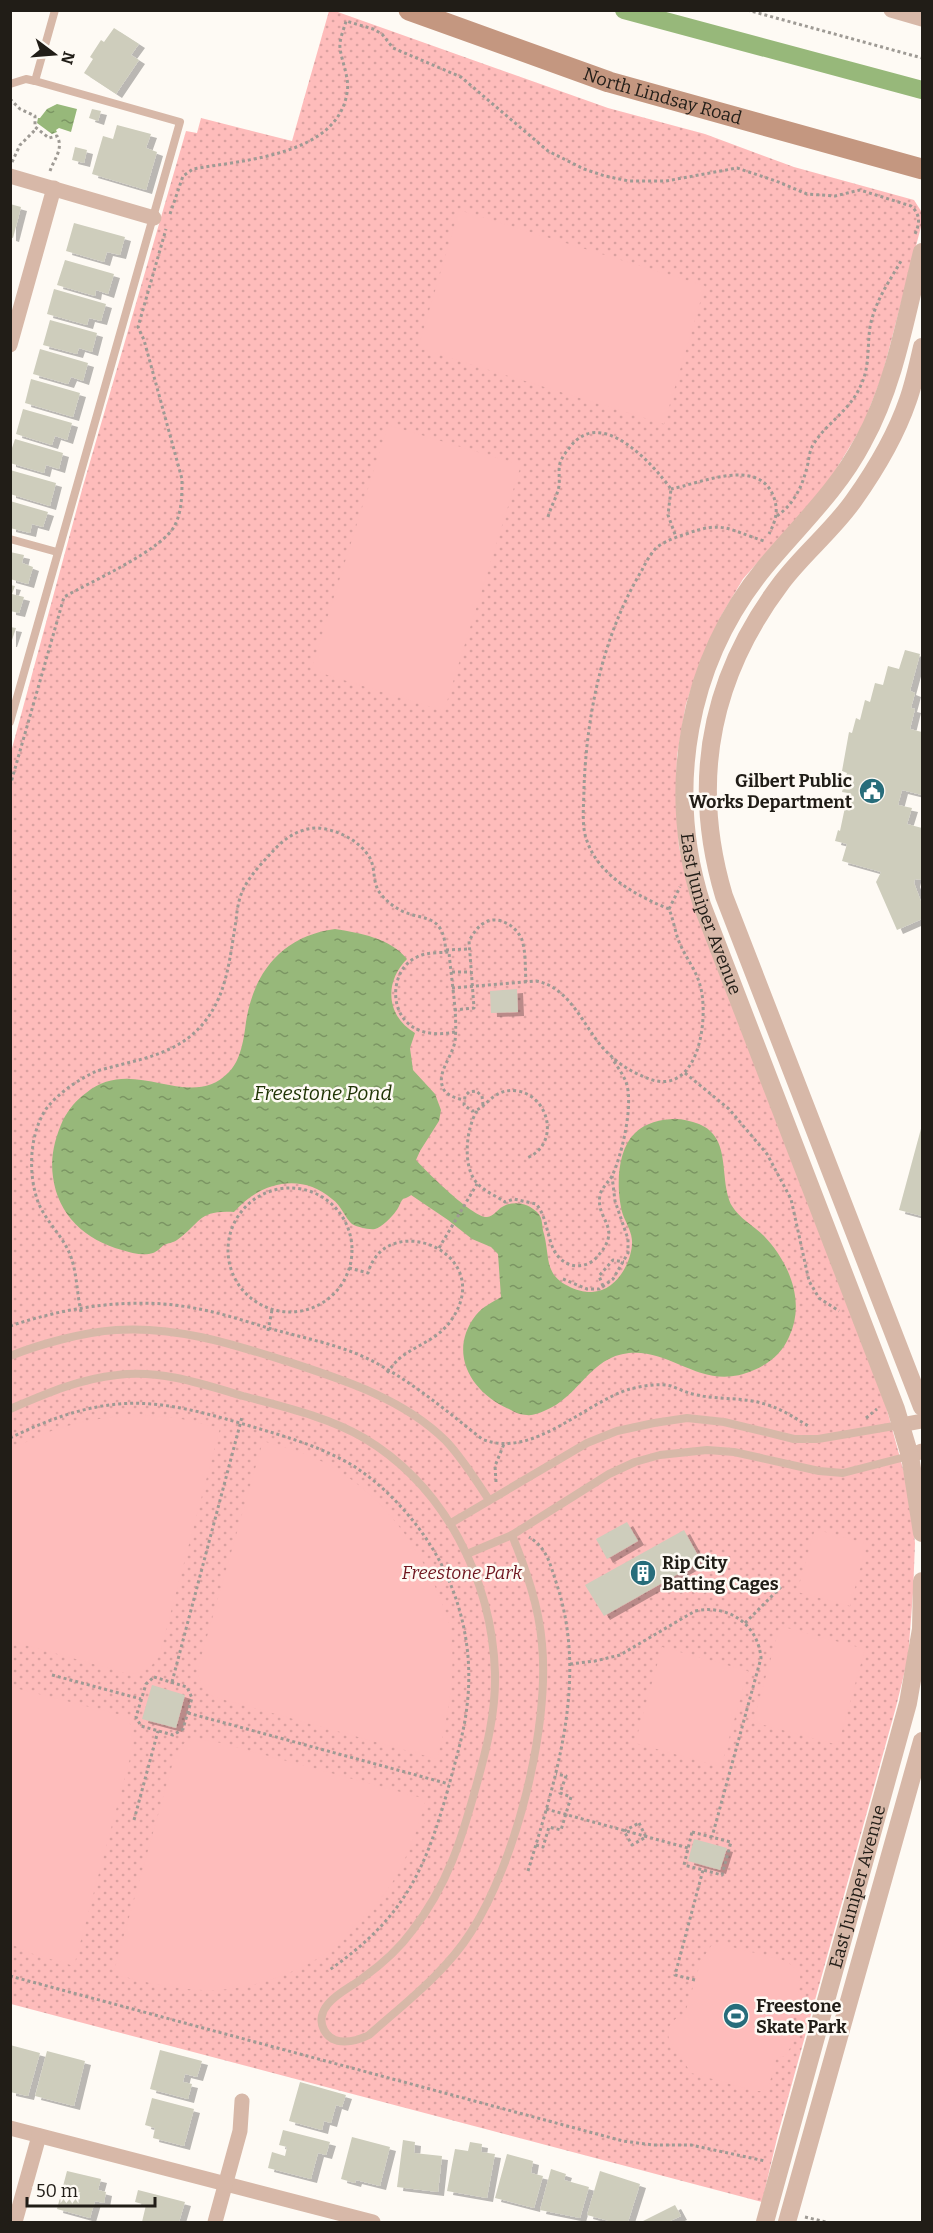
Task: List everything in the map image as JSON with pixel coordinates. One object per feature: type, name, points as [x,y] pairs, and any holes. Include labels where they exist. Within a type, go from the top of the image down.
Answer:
[{"type":"main road","name":"North Lindsay Road","points":[[409,10],[609,82],[922,169]]},
{"type":"street","points":[[891,10],[922,18]]},
{"type":"street","points":[[10,176],[154,218]]},
{"type":"street","points":[[10,345],[50,187]]},
{"type":"street","name":"East Juniper Avenue","points":[[917,246],[888,384],[863,442],[846,472],[746,592],[727,623],[713,653],[698,690],[690,723],[684,797],[691,868],[702,905],[878,1359],[901,1425],[916,1453],[922,1533]]},
{"type":"street","name":"East Juniper Avenue","points":[[922,347],[908,400],[878,464],[834,527],[783,581],[744,640],[717,709],[711,738],[709,769],[710,836],[724,896],[922,1407]]},
{"type":"street","points":[[901,1425],[922,1421]]},
{"type":"street","name":"East Juniper Avenue","points":[[765,2223],[908,1703],[921,1629],[922,1581]]},
{"type":"street","name":"East Juniper Avenue","points":[[789,2216],[922,1741]]},
{"type":"street","points":[[215,2223],[240,2131],[242,2101]]},
{"type":"street","points":[[10,2128],[373,2223]]},
{"type":"street","points":[[15,2223],[39,2136]]},
{"type":"street","points":[[770,2204],[789,2216]]},
{"type":"lane","points":[[35,81],[55,10]]},
{"type":"lane","points":[[10,84],[26,79],[35,81],[180,122],[10,722]]},
{"type":"lane","points":[[10,539],[57,552]]},
{"type":"lane","points":[[10,1356],[32,1347],[115,1330],[155,1330],[223,1341],[354,1384],[391,1401],[421,1421],[446,1442],[489,1500]]},
{"type":"lane","points":[[10,1409],[57,1389],[118,1374],[153,1375],[186,1380],[302,1413],[364,1438],[396,1462],[423,1487],[451,1523],[467,1554],[486,1606],[492,1642],[494,1694],[486,1751],[458,1851],[433,1901],[413,1930],[389,1957],[327,2004],[321,2017],[324,2030],[332,2038],[344,2042],[357,2041],[369,2035],[453,1957],[488,1904],[514,1836],[533,1762],[544,1688],[542,1644],[535,1599],[512,1535]]},
{"type":"lane","points":[[451,1523],[500,1492],[587,1443],[616,1431],[687,1418],[724,1422],[794,1439],[818,1439],[901,1425]]},
{"type":"lane","points":[[467,1554],[512,1535],[609,1474],[635,1462],[660,1455],[707,1450],[734,1452],[819,1471],[843,1473],[916,1453]]},
{"type":"path","points":[[747,10],[922,58]]},
{"type":"path","points":[[10,786],[64,597],[147,551],[161,542],[175,526],[182,500],[182,479],[144,340],[138,327],[183,176],[193,170],[289,151],[329,130],[342,111],[348,92],[339,46],[346,21],[373,29],[382,34],[393,48],[461,77],[548,151],[584,169],[616,179],[646,182],[666,181],[737,168],[807,194],[835,196],[860,190],[903,203],[917,211],[920,222],[917,246]]},
{"type":"path","points":[[10,99],[20,109],[35,116],[37,129],[49,138],[57,136],[60,141],[61,148],[52,163],[50,187]]},
{"type":"path","points":[[10,166],[20,145],[37,129]]},
{"type":"path","points":[[669,909],[632,891],[604,868],[586,839],[584,808],[588,733],[604,657],[622,608],[656,548],[700,527],[712,526],[732,529],[765,541],[777,516],[786,510],[802,484],[811,447],[843,414],[860,388],[868,361],[874,309],[879,296],[904,254]]},
{"type":"path","points":[[548,517],[558,489],[560,462],[573,442],[591,433],[612,436],[627,444],[656,469],[671,489],[668,515],[676,537]]},
{"type":"path","points":[[671,489],[719,476],[741,475],[762,482],[769,487],[777,516]]},
{"type":"path","points":[[80,1310],[71,1259],[62,1240],[44,1215],[38,1201],[31,1169],[32,1148],[45,1111],[62,1093],[87,1076],[97,1071],[171,1051],[192,1036],[206,1021],[223,991],[238,907],[245,886],[277,847],[294,834],[313,828],[332,830],[351,839],[366,852],[373,863],[375,881],[381,894],[401,911],[438,925],[444,938],[446,951],[450,952],[455,1032],[452,1053],[442,1077],[442,1085],[449,1095],[464,1100]]},
{"type":"path","points":[[609,1054],[630,1070],[651,1080],[669,1081],[685,1072],[693,1062],[700,1039],[702,996],[697,975],[681,946],[669,909],[674,895],[682,885]]},
{"type":"path","points":[[454,1010],[474,1008],[469,941],[474,931],[485,922],[494,920],[507,923],[517,931],[522,940],[526,982]]},
{"type":"path","points":[[455,1032],[428,1034],[411,1026],[400,1012],[396,989],[400,973],[411,961],[423,955],[469,949]]},
{"type":"path","points":[[451,973],[471,972]]},
{"type":"path","points":[[452,988],[526,982],[544,983],[562,993],[609,1054],[626,1082],[628,1122],[612,1176],[602,1189],[599,1198],[601,1211],[608,1224],[608,1241],[594,1261],[582,1266],[573,1266],[556,1255],[551,1246],[547,1223],[536,1204],[514,1199],[505,1202],[477,1184],[469,1164],[467,1146],[472,1121],[477,1111],[491,1097],[507,1091],[525,1093],[540,1103],[547,1118],[547,1134],[541,1148],[527,1158]]},
{"type":"path","points":[[685,1072],[729,1109],[767,1154],[791,1199],[809,1281],[819,1298],[830,1307],[843,1313]]},
{"type":"path","points":[[464,1100],[469,1092],[476,1091],[482,1095],[483,1105]]},
{"type":"path","points":[[464,1100],[467,1109],[477,1111]]},
{"type":"path","points":[[563,1280],[587,1289],[599,1289],[613,1280],[624,1262],[628,1253],[628,1239],[617,1208],[612,1176]]},
{"type":"path","points":[[439,1248],[477,1184]]},
{"type":"path","points":[[286,1188],[313,1192],[332,1204],[348,1228],[352,1248],[349,1268],[338,1290],[315,1307],[294,1312],[272,1310],[260,1305],[244,1292],[232,1273],[228,1254],[229,1242],[238,1217],[263,1194],[286,1188]]},
{"type":"path","points":[[349,1268],[368,1272],[370,1264],[381,1249],[409,1242],[426,1243],[439,1248],[457,1266],[461,1279],[460,1306],[443,1331],[402,1356],[388,1372]]},
{"type":"path","points":[[603,1286],[599,1276],[614,1260],[624,1262]]},
{"type":"path","points":[[10,1326],[80,1310],[130,1304],[165,1304],[199,1309],[348,1350],[422,1391],[482,1439],[493,1443],[504,1444],[549,1431],[607,1399],[644,1386],[669,1386],[697,1395],[763,1403],[791,1414],[811,1427]]},
{"type":"path","points":[[268,1329],[272,1310]]},
{"type":"path","points":[[10,1438],[68,1414],[118,1404],[170,1407],[210,1414],[305,1442],[353,1466],[389,1494],[415,1522],[433,1547],[455,1590],[468,1656],[468,1705],[449,1784],[430,1846],[411,1887],[375,1934],[328,1971]]},
{"type":"path","points":[[861,1419],[875,1413],[878,1407]]},
{"type":"path","points":[[172,1682],[242,1417]]},
{"type":"path","points":[[500,1492],[495,1471],[504,1444]]},
{"type":"path","points":[[746,1623],[782,1586]]},
{"type":"path","points":[[570,1664],[595,1661],[620,1654],[694,1611],[704,1609],[722,1611],[746,1623],[756,1639],[761,1658],[712,1837]]},
{"type":"path","points":[[52,1675],[141,1699]]},
{"type":"path","points":[[154,1677],[187,1686],[192,1698],[183,1729],[173,1735],[141,1726],[136,1717],[141,1699],[146,1684],[154,1677]]},
{"type":"path","points":[[188,1713],[449,1784]]},
{"type":"path","points":[[134,1820],[158,1731]]},
{"type":"path","points":[[536,1845],[543,1847],[549,1827],[561,1830],[566,1815],[571,1797],[560,1793],[566,1776],[556,1774]]},
{"type":"path","points":[[546,1809],[688,1848]]},
{"type":"path","points":[[624,1831],[639,1822],[646,1837]]},
{"type":"path","points":[[624,1831],[632,1845],[646,1837]]},
{"type":"path","points":[[692,1832],[712,1837],[731,1842],[722,1875],[684,1865],[692,1832]]},
{"type":"path","points":[[695,1980],[675,1975],[703,1870]]},
{"type":"path","points":[[10,1976],[622,2141],[653,2145],[691,2145],[780,2165]]},
{"type":"green space","name":"Freestone Park","points":[[329,11],[335,11],[608,108],[705,134],[794,167],[914,200],[921,211],[922,223],[882,376],[863,425],[827,484],[743,579],[721,616],[699,665],[686,704],[677,756],[676,800],[679,847],[693,903],[883,1395],[909,1491],[915,1543],[908,1658],[778,2134],[762,2202],[11,2004],[11,752],[83,486],[186,131],[197,133],[201,118],[292,141]]},
{"type":"green space","points":[[459,210],[705,286],[664,424],[418,348]]},
{"type":"green space","points":[[388,425],[521,465],[444,711],[311,670]]},
{"type":"green space","points":[[135,1414],[177,1418],[220,1428],[160,1653],[148,1668],[129,1674],[11,1641],[10,1452],[39,1436],[70,1425]]},
{"type":"green space","points":[[263,1441],[316,1458],[360,1486],[392,1517],[429,1573],[448,1619],[452,1645],[450,1694],[437,1759],[214,1697],[202,1684],[198,1668]]},
{"type":"green space","points":[[815,1529],[867,1544],[850,1606],[797,1592]]},
{"type":"green space","points":[[780,1626],[865,1649],[838,1745],[753,1722]]},
{"type":"green space","points":[[662,1647],[748,1671],[721,1767],[635,1743]]},
{"type":"green space","points":[[11,1687],[125,1716],[133,1728],[133,1747],[74,1966],[33,1954],[11,1944]]},
{"type":"green space","points":[[195,1739],[217,1742],[426,1799],[408,1853],[398,1873],[370,1910],[323,1955],[290,1973],[254,1985],[200,1990],[170,1987],[113,1974],[175,1755],[184,1744]]},
{"type":"green space","name":"Freestone Skate Park","points":[[720,1944],[786,1961],[800,1972],[799,1991],[790,2025],[792,2044],[785,2056],[776,2058],[770,2082],[763,2091],[755,2091],[691,2073],[669,2039],[669,2026],[685,2013],[701,1961],[711,1946]]},
{"type":"water","points":[[57,104],[77,109],[71,132],[59,128],[52,134],[37,123],[38,118],[47,109]]},
{"type":"water","name":"Freestone Pond","points":[[335,929],[383,941],[407,959],[394,978],[392,998],[394,1008],[405,1026],[415,1033],[410,1048],[413,1070],[435,1094],[441,1110],[439,1121],[416,1160],[450,1193],[480,1215],[487,1217],[511,1204],[529,1206],[533,1209],[542,1220],[551,1270],[560,1281],[568,1286],[586,1292],[600,1291],[614,1282],[625,1269],[631,1253],[632,1241],[621,1206],[619,1172],[624,1150],[635,1133],[654,1122],[675,1119],[696,1123],[710,1130],[721,1149],[728,1195],[732,1206],[773,1246],[792,1283],[796,1310],[794,1324],[779,1353],[754,1370],[736,1376],[704,1374],[660,1357],[645,1354],[629,1353],[615,1356],[594,1369],[556,1405],[536,1414],[522,1414],[495,1402],[484,1393],[467,1370],[464,1357],[464,1343],[468,1329],[476,1315],[484,1307],[501,1297],[498,1254],[491,1247],[472,1239],[411,1195],[403,1199],[384,1224],[375,1229],[352,1224],[335,1202],[320,1191],[307,1185],[294,1183],[268,1188],[244,1202],[234,1212],[207,1215],[185,1234],[153,1253],[129,1252],[109,1246],[85,1233],[67,1214],[61,1203],[52,1170],[58,1134],[63,1120],[73,1105],[86,1093],[104,1082],[123,1079],[179,1087],[197,1087],[213,1083],[229,1072],[239,1055],[256,987],[274,959],[300,939]]},
{"type":"building","points":[[114,28],[139,44],[131,55],[139,60],[116,94],[84,73],[93,59],[90,57],[101,40],[104,42]]},
{"type":"building","points":[[92,109],[101,111],[98,121],[89,118]]},
{"type":"building","points":[[117,125],[151,134],[146,148],[157,152],[146,190],[92,174],[103,136],[113,139]]},
{"type":"building","points":[[75,147],[87,150],[84,163],[72,160]]},
{"type":"building","points":[[10,204],[21,207],[13,238],[10,237]]},
{"type":"building","points":[[74,223],[125,237],[120,255],[107,252],[104,262],[66,251]]},
{"type":"building","points":[[65,260],[114,274],[108,294],[96,290],[95,296],[57,285]]},
{"type":"building","points":[[54,289],[106,304],[101,321],[89,318],[87,325],[47,314]]},
{"type":"building","points":[[50,320],[97,333],[92,352],[79,348],[77,354],[43,345]]},
{"type":"building","points":[[40,349],[88,363],[83,381],[71,377],[68,384],[33,374]]},
{"type":"building","points":[[31,379],[80,393],[73,417],[25,403]]},
{"type":"building","points":[[23,409],[72,423],[67,440],[55,436],[52,445],[16,434]]},
{"type":"building","points":[[15,439],[63,453],[59,469],[46,465],[44,473],[10,463],[10,454]]},
{"type":"building","points":[[10,470],[56,483],[50,506],[10,494]]},
{"type":"building","points":[[10,501],[48,512],[43,527],[32,524],[30,533],[10,528]]},
{"type":"building","points":[[10,552],[24,555],[22,563],[33,567],[28,584],[10,579]]},
{"type":"building","points":[[10,585],[15,586],[12,594],[24,597],[19,613],[10,611]]},
{"type":"building","points":[[10,627],[16,628],[11,643],[10,643]]},
{"type":"building","name":"Gilbert Public Works Department","points":[[905,650],[920,654],[910,691],[915,693],[911,708],[915,709],[910,729],[922,732],[922,795],[902,790],[898,805],[912,808],[907,824],[922,828],[922,880],[915,879],[914,883],[922,904],[922,919],[897,930],[876,882],[881,872],[842,861],[847,844],[835,841],[838,830],[840,831],[848,793],[842,792],[847,773],[842,771],[849,732],[852,733],[856,718],[860,720],[865,700],[870,702],[875,683],[883,685],[888,666],[899,669]]},
{"type":"building","points":[[517,989],[518,1012],[491,1013],[490,991]]},
{"type":"building","points":[[922,1125],[922,1216],[899,1210]]},
{"type":"building","points":[[627,1522],[638,1541],[607,1559],[596,1539]]},
{"type":"building","name":"Rip City Batting Cages","points":[[684,1530],[701,1561],[604,1616],[585,1585]]},
{"type":"building","points":[[152,1685],[185,1695],[176,1728],[142,1719]]},
{"type":"building","points":[[694,1839],[727,1848],[720,1870],[688,1861]]},
{"type":"building","points":[[10,2045],[40,2053],[28,2096],[10,2092]]},
{"type":"building","points":[[160,2050],[202,2061],[197,2077],[185,2074],[183,2082],[192,2084],[188,2099],[150,2089]]},
{"type":"building","points":[[47,2051],[85,2061],[74,2106],[35,2096]]},
{"type":"building","points":[[300,2082],[346,2095],[342,2107],[336,2105],[331,2123],[324,2121],[322,2130],[289,2121]]},
{"type":"building","points":[[152,2098],[194,2109],[184,2146],[153,2138],[155,2128],[145,2125]]},
{"type":"building","points":[[283,2130],[330,2142],[326,2155],[318,2153],[311,2179],[268,2168],[272,2152],[285,2156],[287,2147],[279,2145]]},
{"type":"building","points":[[352,2137],[390,2147],[380,2186],[341,2179]]},
{"type":"building","points":[[403,2140],[415,2142],[414,2153],[442,2156],[438,2192],[397,2187]]},
{"type":"building","points":[[470,2142],[482,2144],[481,2152],[495,2154],[487,2198],[447,2191],[455,2149],[468,2151]]},
{"type":"building","points":[[507,2154],[533,2161],[531,2173],[543,2176],[534,2208],[495,2198]]},
{"type":"building","points":[[551,2169],[566,2174],[564,2180],[589,2187],[580,2218],[540,2210]]},
{"type":"building","points":[[67,2171],[101,2179],[98,2190],[106,2192],[104,2203],[95,2201],[90,2218],[57,2209]]},
{"type":"building","points":[[600,2171],[640,2184],[628,2222],[613,2222],[587,2215]]},
{"type":"building","points":[[138,2190],[185,2202],[179,2222],[142,2222],[146,2205],[135,2202]]},
{"type":"building","points":[[675,2205],[681,2216],[671,2222],[641,2222]]},
{"type":"waterway","points":[[624,10],[922,90]]},
{"type":"place","name":"Gilbert Public Works Department","points":[[872,791]]},
{"type":"place","name":"Rip City Batting Cages","points":[[643,1573]]},
{"type":"place","name":"Freestone Skate Park","points":[[736,2016]]}]
